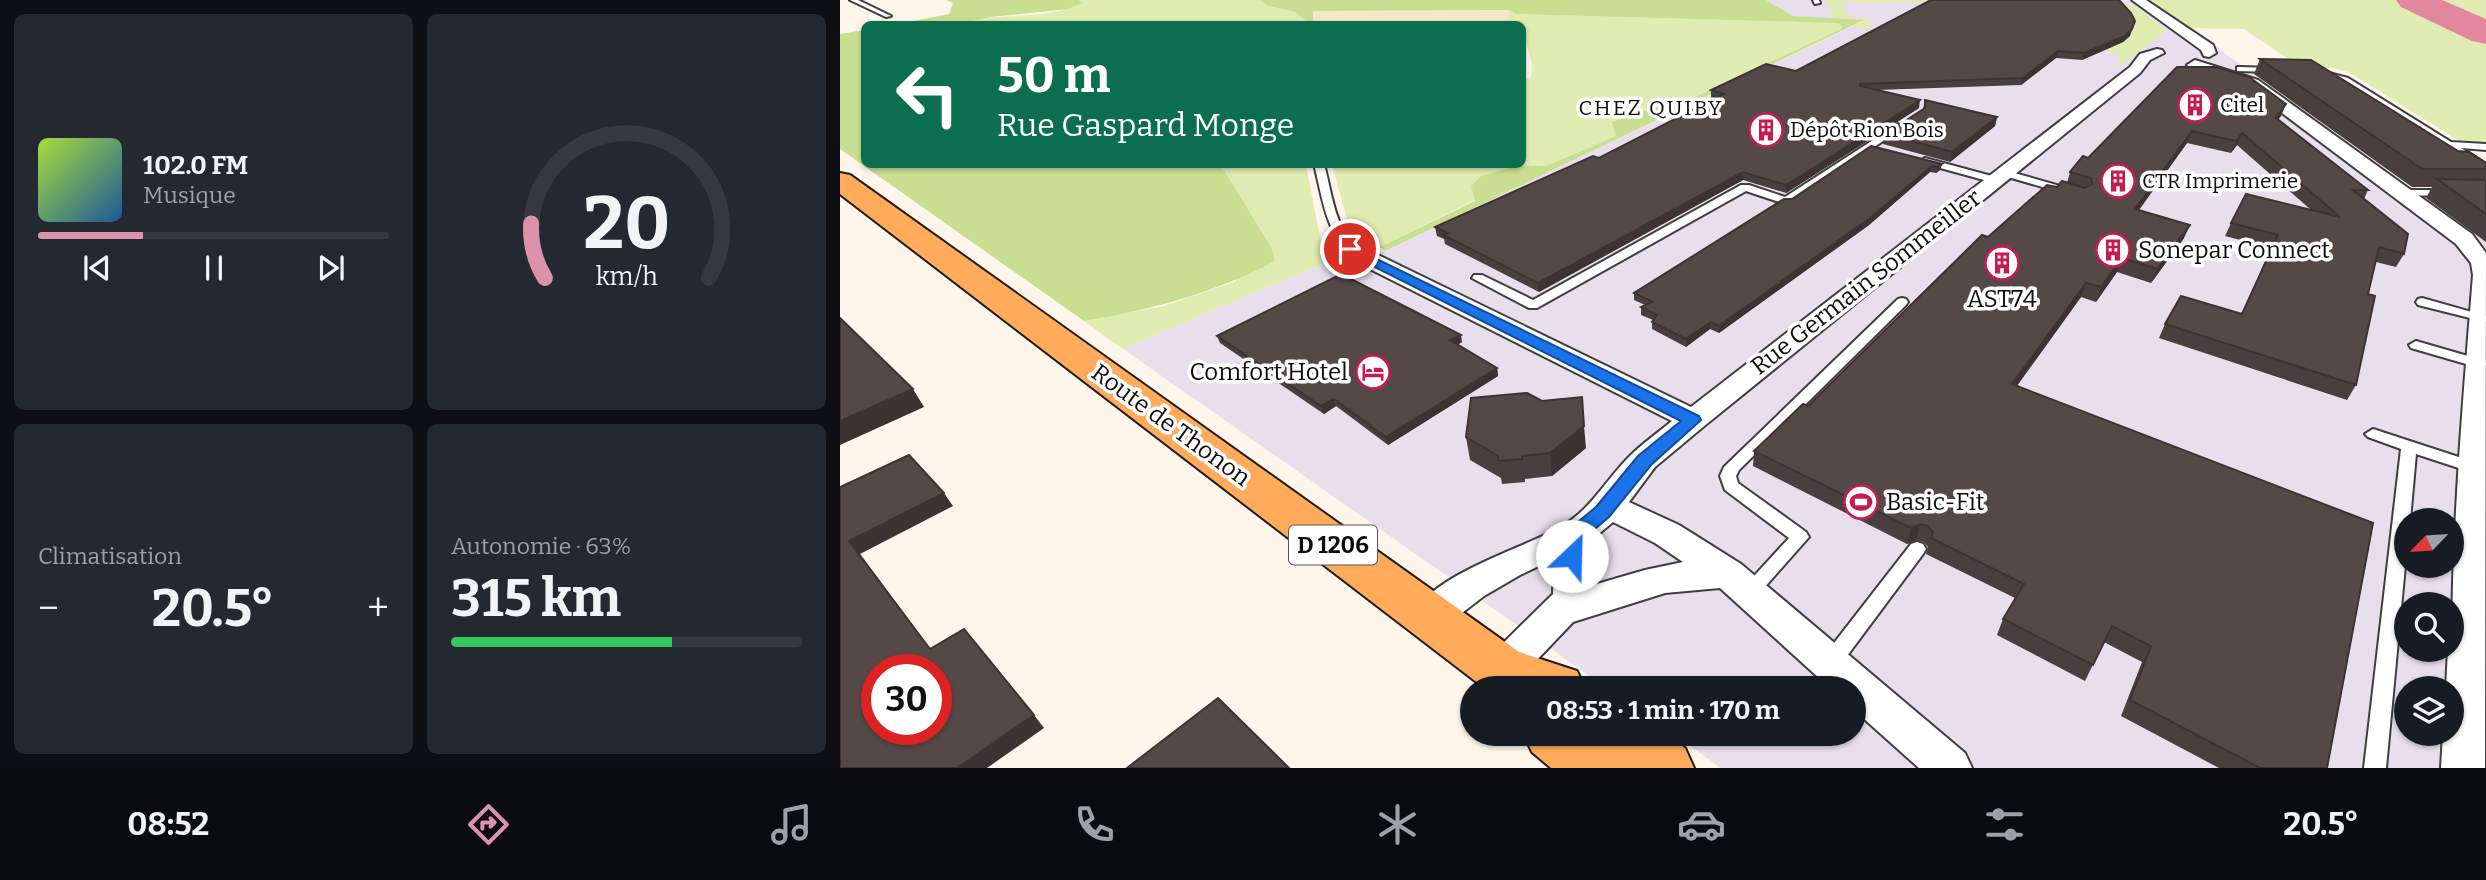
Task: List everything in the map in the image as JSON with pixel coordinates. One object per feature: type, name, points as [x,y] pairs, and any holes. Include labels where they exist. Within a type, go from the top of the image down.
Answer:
[{"type":"main road","name":"Route de Thonon","points":[[840,181],[1431,616],[1503,676]]},
{"type":"main road","points":[[1568,746],[1596,768]]},
{"type":"main road","points":[[1635,746],[1664,768]]},
{"type":"street","name":"Rue Germain Sommeiller","points":[[2138,0],[2208,48],[2214,56]]},
{"type":"street","points":[[2172,24],[2175,34],[2173,56]]},
{"type":"street","name":"Rue Germain Sommeiller","points":[[2173,56],[2210,65],[2214,56]]},
{"type":"street","name":"Rue Germain Sommeiller","points":[[2173,56],[2249,72]]},
{"type":"street","name":"Rue Germain Sommeiller","points":[[1431,616],[1471,586],[1508,565],[1572,537],[1608,506],[1644,460],[2134,70],[2173,56],[2214,56],[2249,72],[2464,239],[2477,255],[2485,275],[2474,468],[2463,768]]},
{"type":"street","points":[[1368,259],[1693,420]]},
{"type":"street","points":[[1608,506],[1684,544],[1739,583],[1950,768]]},
{"type":"street","points":[[1509,676],[1564,610],[1572,593],[1572,537]]},
{"type":"street","points":[[1564,610],[1669,576],[1696,573],[1739,583]]},
{"type":"lane","points":[[853,0],[888,16]]},
{"type":"lane","points":[[2249,72],[2287,70]]},
{"type":"lane","points":[[2315,72],[2345,80],[2486,169]]},
{"type":"lane","points":[[1478,278],[1533,305],[1745,187],[1786,201],[1909,119]]},
{"type":"lane","points":[[2449,145],[2486,147]]},
{"type":"lane","points":[[1869,146],[1889,151]]},
{"type":"lane","points":[[1917,159],[2070,192]]},
{"type":"lane","points":[[1320,168],[1328,190],[1333,223],[1340,237],[1350,249],[1368,259]]},
{"type":"lane","points":[[2402,193],[2459,193]]},
{"type":"lane","points":[[1739,583],[1800,537],[1731,486],[1728,475],[1732,467],[1902,302]]},
{"type":"lane","points":[[2422,302],[2484,322]]},
{"type":"lane","points":[[2416,345],[2480,364]]},
{"type":"lane","points":[[2373,434],[2474,468]]},
{"type":"lane","points":[[2375,768],[2409,446]]},
{"type":"lane","points":[[1830,663],[1917,549]]},
{"type":"shaded area","points":[[1766,0],[2151,0],[2486,241],[2486,768],[1721,768],[1690,746],[1866,746],[1866,676],[1590,676],[1123,349],[1336,258],[1385,251],[1863,21],[1793,16]]},
{"type":"shaded area","points":[[1508,10],[1507,21],[1313,21],[1313,11]]},
{"type":"green space","points":[[946,0],[1078,0],[1082,3],[1068,9],[971,21],[913,21],[949,14],[953,3]]},
{"type":"green space","points":[[1078,0],[1259,0],[1268,6],[1295,12],[1306,21],[967,21],[1035,15],[1081,3]]},
{"type":"green space","points":[[1259,0],[1766,0],[1793,16],[1864,20],[1385,251],[1380,247],[1475,201],[1471,186],[1481,176],[1509,168],[1546,166],[1616,136],[1612,122],[1638,112],[1684,102],[1841,29],[1842,26],[1838,23],[1516,14],[1508,10],[1313,11],[1313,21],[1306,21],[1295,12],[1268,6]]},
{"type":"green space","points":[[1823,0],[1986,0],[1980,3],[1841,2],[1850,18],[1869,19],[1870,22],[1866,25],[1967,49],[1853,26],[1863,21],[1833,18],[1830,7]]},
{"type":"green space","points":[[2151,0],[2398,0],[2486,40],[2486,149],[2471,148],[2348,72],[2333,68],[2258,68],[2293,62],[2244,29],[2189,28]]},
{"type":"green space","points":[[2429,0],[2486,0],[2486,25]]},
{"type":"green space","points":[[2109,2],[2137,7],[2164,29],[2162,34],[2119,67],[2115,67],[2120,60],[2118,55],[2104,50],[2127,39],[2132,26]]},
{"type":"green space","points":[[1508,10],[1516,14],[1838,23],[1842,26],[1841,29],[1684,102],[1638,112],[1613,123],[1616,136],[1546,166],[1526,166],[1526,80],[1531,77],[1532,70],[1526,45],[1526,21],[1507,21]]},
{"type":"green space","points":[[861,30],[861,164],[840,149],[840,34]]},
{"type":"green space","points":[[867,168],[1223,168],[1271,247],[1275,261],[1182,299],[1084,321]]},
{"type":"green space","points":[[1223,168],[1307,168],[1323,253],[1336,258],[1123,349],[1084,321],[1164,306],[1234,282],[1271,247]]},
{"type":"green space","points":[[1333,168],[1514,168],[1475,200],[1380,247],[1350,230]]},
{"type":"building","points":[[1931,0],[2119,0],[2135,21],[2125,36],[2084,53],[2058,51],[2023,78],[1860,84],[1920,100],[1786,185],[1743,172],[1538,283],[1443,235],[1448,233],[1435,227],[1593,156],[1599,158],[1724,94],[1711,90],[1766,64],[1796,71]]},
{"type":"building","points":[[2260,59],[2311,60],[2458,151],[2469,152],[2486,163],[2486,169],[2422,169]]},
{"type":"building","points":[[2177,67],[2217,67],[2249,77],[2286,104],[2276,118],[2368,190],[2353,190],[2408,234],[2404,254],[2379,247],[2368,294],[2375,296],[2356,385],[2165,324],[2181,296],[2242,314],[2278,235],[2231,223],[2246,194],[2340,217],[2242,133],[2236,141],[2192,131],[2135,209],[2190,225],[2157,269],[2122,258],[2101,287],[2086,283],[2012,384],[2373,523],[2327,768],[2260,768],[2130,700],[2151,646],[2112,626],[2093,665],[2003,619],[2024,584],[1931,538],[1933,532],[1928,526],[1920,524],[1911,528],[1754,451],[1803,404],[1808,406],[1982,235],[1988,237],[2047,185],[2057,187],[2062,181],[2085,188],[2092,184],[2091,178],[2070,172],[2083,156],[2088,158]]},
{"type":"building","points":[[1925,100],[1997,117],[1952,152],[1885,134],[1925,108]]},
{"type":"building","points":[[1871,146],[1942,164],[1932,166],[1870,218],[1719,326],[1711,322],[1686,339],[1652,322],[1657,315],[1641,307],[1652,302],[1634,293],[1784,199],[1792,199]]},
{"type":"building","points":[[2437,179],[2486,180],[2486,214]]},
{"type":"building","points":[[1341,274],[1461,335],[1450,340],[1497,368],[1386,437],[1334,399],[1321,406],[1217,336]]},
{"type":"building","points":[[840,318],[913,389],[840,421]]},
{"type":"building","points":[[1527,393],[1542,401],[1582,397],[1584,426],[1550,453],[1522,456],[1522,459],[1498,461],[1498,456],[1466,437],[1471,398]]},
{"type":"building","points":[[909,455],[944,493],[849,541],[930,649],[964,629],[1034,715],[957,768],[840,768],[840,487]]},
{"type":"building","points":[[1218,698],[1289,768],[1127,768]]},
{"type":"taxiway","points":[[2413,0],[2486,33]]},
{"type":"place","name":"Citel","points":[[2195,105]]},
{"type":"place","name":"Dépôt Rion Bois","points":[[1766,130]]},
{"type":"place","name":"CTR Imprimerie","points":[[2118,181]]},
{"type":"place","name":"Sonepar Connect","points":[[2113,250]]},
{"type":"place","name":"AST74","points":[[2002,263]]},
{"type":"place","name":"Comfort Hotel","points":[[1373,372]]},
{"type":"place","name":"Basic-Fit","points":[[1861,502]]},
{"type":"district","name":"CHEZ QUIBY","points":[[1651,108]]},
{"type":"route","points":[[1350,249],[1693,420],[1644,460],[1603,512],[1572,537],[1572,556]]}]
